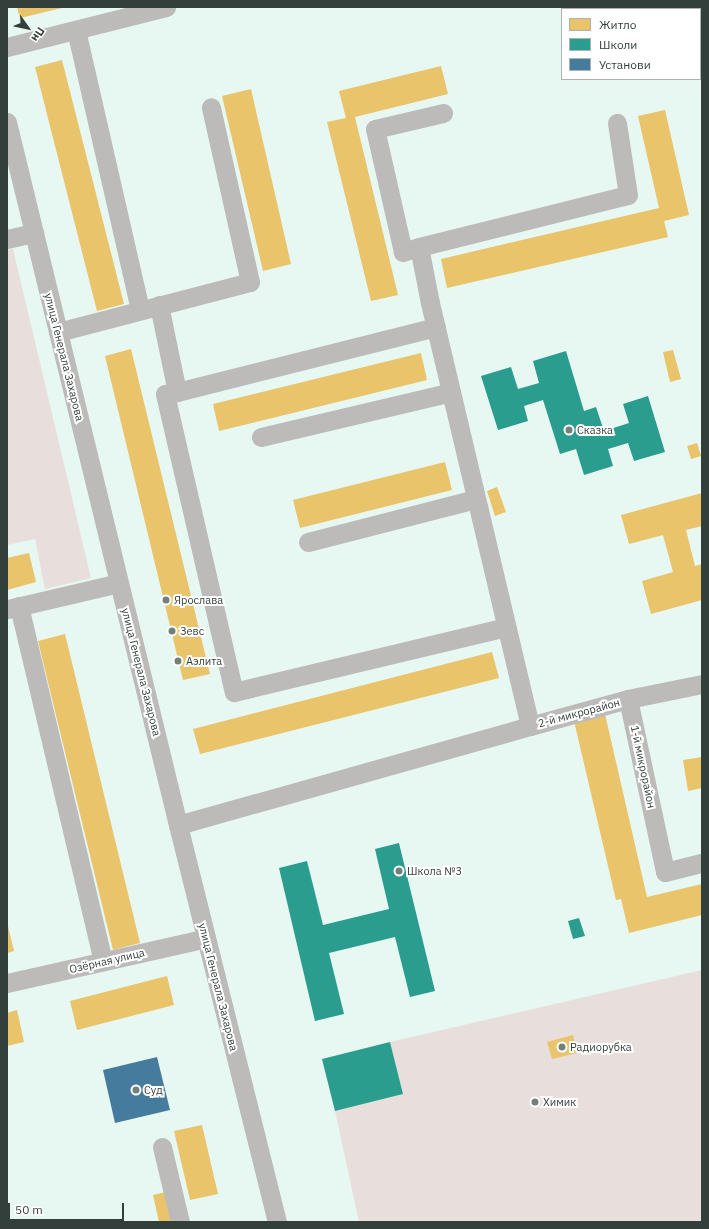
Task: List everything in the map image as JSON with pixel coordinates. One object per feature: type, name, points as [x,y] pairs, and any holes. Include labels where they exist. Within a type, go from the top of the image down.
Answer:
[{"type":"street","points":[[7,47],[166,7]]},
{"type":"street","points":[[76,30],[140,310]]},
{"type":"street","points":[[58,332],[250,282],[211,107]]},
{"type":"street","points":[[443,113],[375,130],[403,252],[628,195],[617,123]]},
{"type":"street","name":"улица Генерала Захарова","points":[[7,122],[178,825],[277,1222]]},
{"type":"street","points":[[7,239],[34,233]]},
{"type":"street","points":[[420,247],[436,327],[530,726]]},
{"type":"street","points":[[159,305],[177,392]]},
{"type":"street","points":[[436,327],[165,394],[234,692],[506,627]]},
{"type":"street","points":[[260,437],[451,392]]},
{"type":"street","points":[[308,542],[476,500]]},
{"type":"street","points":[[103,961],[13,608],[119,583]]},
{"type":"street","points":[[628,699],[702,684]]},
{"type":"street","name":"2-й микрорайон","points":[[178,825],[628,699]]},
{"type":"street","name":"1-й микрорайон","points":[[628,699],[665,872],[702,863]]},
{"type":"street","name":"Озёрная улица","points":[[7,983],[206,938]]},
{"type":"street","points":[[162,1147],[180,1222]]},
{"type":"shaded area","points":[[13,249],[91,578],[45,589],[35,539],[7,545],[7,250]]},
{"type":"shaded area","name":"Химик","points":[[702,970],[702,1222],[359,1222],[335,1111],[403,1094],[390,1042]]},
{"type":"building: Житло","points":[[17,7],[62,7],[62,8],[20,18]]},
{"type":"building: Житло","points":[[628,7],[697,7],[694,8]]},
{"type":"building: Житло","points":[[62,60],[124,304],[97,311],[35,67]]},
{"type":"building: Житло","points":[[441,66],[448,94],[355,117],[398,295],[371,301],[327,122],[346,118],[339,91]]},
{"type":"building: Житло","points":[[251,89],[291,264],[263,271],[222,96]]},
{"type":"building: Житло","points":[[665,110],[689,215],[664,221],[668,237],[447,288],[441,259],[659,208],[638,116]]},
{"type":"building: Житло","points":[[131,349],[210,674],[183,680],[105,356]]},
{"type":"building: Житло","points":[[673,350],[681,379],[670,382],[663,352]]},
{"type":"building: Житло","points":[[421,353],[427,380],[219,431],[213,404]]},
{"type":"building: Житло","points":[[697,443],[701,456],[691,459],[687,446]]},
{"type":"building: Житло","points":[[445,462],[452,490],[300,528],[293,500]]},
{"type":"building: Житло","points":[[497,487],[506,512],[495,516],[487,491]]},
{"type":"building: Житло","points":[[702,493],[702,526],[686,530],[695,566],[702,564],[702,600],[651,614],[642,581],[673,572],[663,535],[629,544],[621,515]]},
{"type":"building: Житло","points":[[29,553],[36,582],[7,590],[7,558]]},
{"type":"building: Житло","points":[[65,634],[140,943],[113,950],[38,641]]},
{"type":"building: Житло","points":[[492,652],[499,678],[200,754],[193,729]]},
{"type":"building: Житло","points":[[605,714],[647,897],[702,884],[702,915],[629,933],[621,899],[616,900],[574,721]]},
{"type":"building: Житло","points":[[702,757],[702,788],[688,791],[683,760]]},
{"type":"building: Житло","points":[[7,922],[14,951],[7,953]]},
{"type":"building: Житло","points":[[167,976],[174,1005],[77,1030],[70,1001]]},
{"type":"building: Житло","points":[[17,1010],[24,1042],[7,1046],[7,1013]]},
{"type":"building: Житло","name":"Радиорубка","points":[[573,1035],[577,1053],[552,1059],[547,1042]]},
{"type":"building: Житло","points":[[202,1125],[218,1194],[190,1200],[174,1131]]},
{"type":"building: Житло","points":[[166,1192],[172,1222],[159,1222],[153,1195]]},
{"type":"building: Школи","points":[[566,351],[584,411],[596,407],[604,431],[629,423],[623,404],[648,396],[665,452],[634,461],[628,443],[608,449],[613,466],[584,475],[576,449],[560,454],[543,400],[524,406],[528,421],[498,430],[481,376],[511,367],[518,389],[539,383],[533,361]]},
{"type":"building: Школи","points":[[399,843],[435,991],[410,997],[395,937],[329,953],[344,1014],[315,1021],[279,868],[307,861],[323,925],[389,909],[375,849]]},
{"type":"building: Школи","points":[[579,918],[585,936],[573,939],[568,921]]},
{"type":"building: Школи","points":[[390,1042],[403,1094],[335,1111],[322,1059]]},
{"type":"building: Установи","name":"Суд","points":[[157,1057],[170,1110],[115,1123],[103,1070]]},
{"type":"place","name":"Сказка","points":[[569,430]]},
{"type":"place","name":"Ярослава","points":[[166,600]]},
{"type":"place","name":"Зевс","points":[[172,631]]},
{"type":"place","name":"Аэлита","points":[[178,661]]},
{"type":"place","name":"Школа №3","points":[[399,871]]},
{"type":"place","name":"Радиорубка","points":[[562,1047]]},
{"type":"place","name":"Суд","points":[[136,1090]]},
{"type":"place","name":"Химик","points":[[535,1102]]}]
